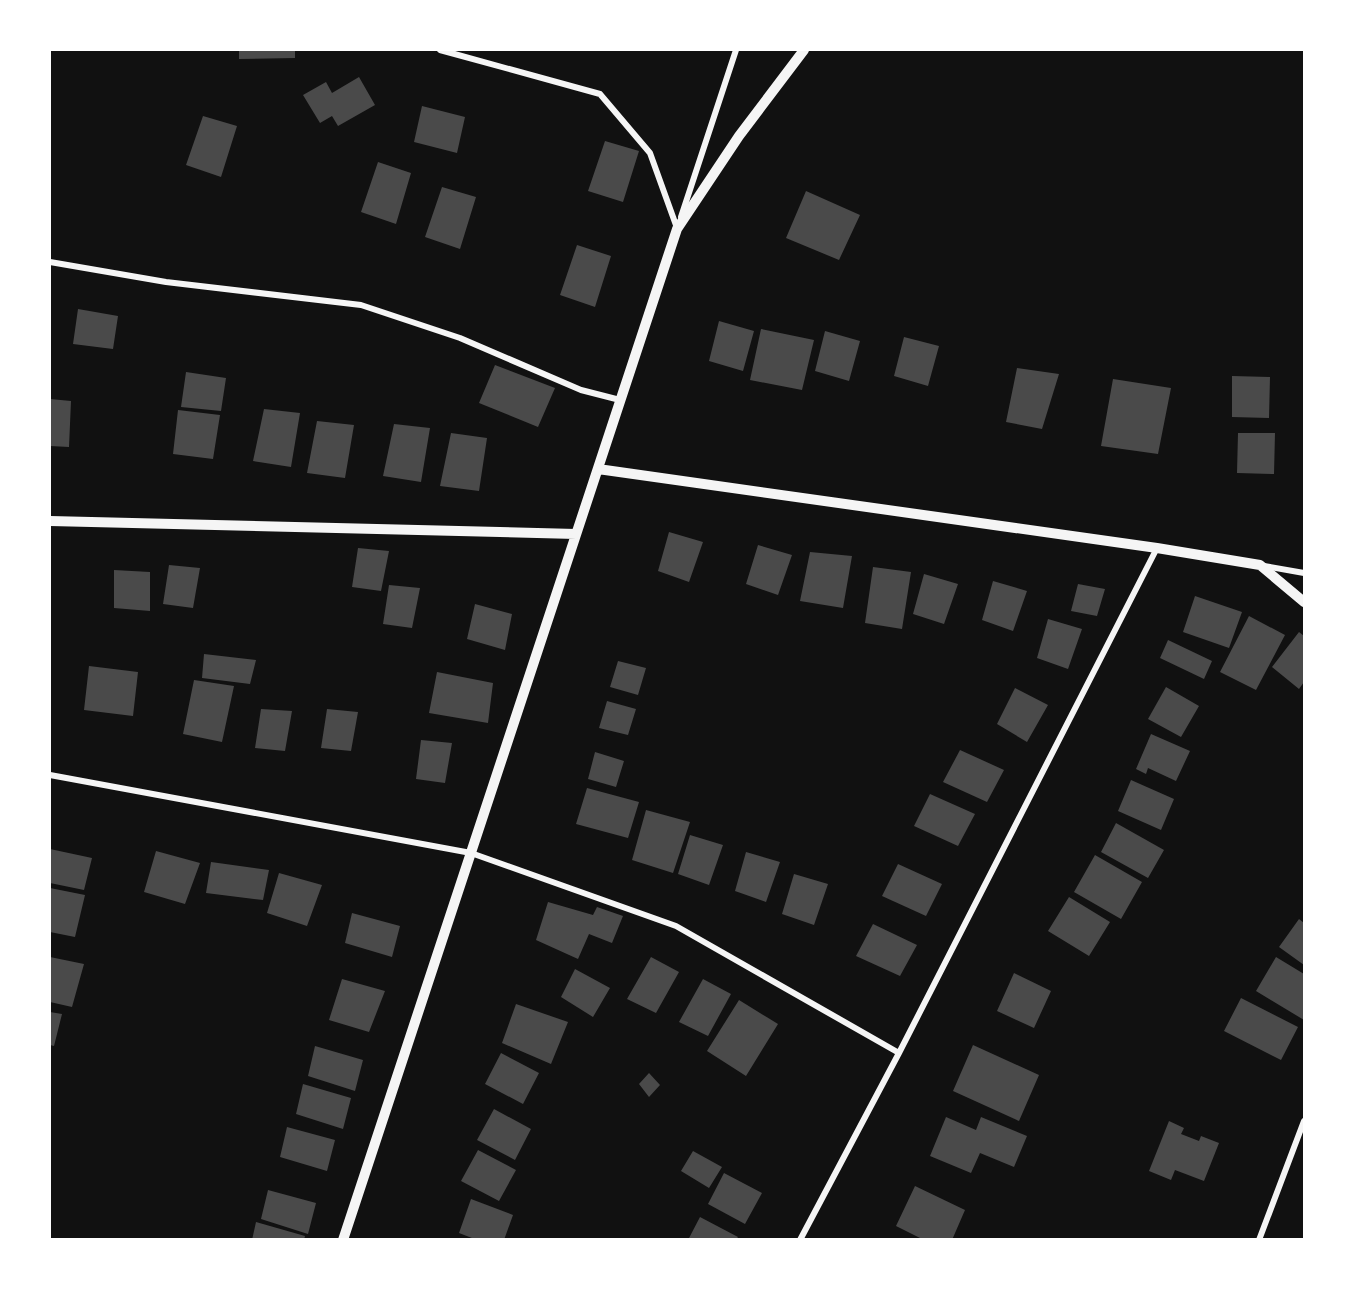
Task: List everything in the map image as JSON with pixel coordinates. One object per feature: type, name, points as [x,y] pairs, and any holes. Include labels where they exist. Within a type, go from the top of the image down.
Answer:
[{"type":"street","points":[[440,50],[600,94],[650,153],[677,229]]},
{"type":"street","points":[[344,1239],[736,50]]},
{"type":"street","points":[[677,229],[739,136],[804,50]]},
{"type":"street","points":[[50,262],[166,282],[361,305],[460,338],[581,390],[620,400]]},
{"type":"street","points":[[598,469],[1157,548],[1305,573]]},
{"type":"street","points":[[50,521],[576,534]]},
{"type":"street","points":[[800,1239],[899,1053],[1157,548]]},
{"type":"street","points":[[1260,565],[1305,602]]},
{"type":"street","points":[[50,775],[471,853],[676,926],[899,1053]]},
{"type":"street","points":[[1259,1239],[1305,1121]]},
{"type":"building","points":[[239,50],[295,50],[295,58],[239,59]]},
{"type":"building","points":[[359,77],[375,105],[338,126],[332,116],[320,123],[303,95],[326,82],[332,93]]},
{"type":"building","points":[[422,106],[465,117],[457,153],[414,142]]},
{"type":"building","points":[[203,116],[237,126],[221,177],[186,165]]},
{"type":"building","points":[[605,141],[639,151],[623,202],[588,191]]},
{"type":"building","points":[[378,162],[411,173],[396,224],[361,212]]},
{"type":"building","points":[[442,187],[476,197],[460,249],[425,237]]},
{"type":"building","points":[[806,191],[860,215],[839,260],[786,238]]},
{"type":"building","points":[[577,245],[611,256],[595,307],[560,295]]},
{"type":"building","points":[[78,309],[118,316],[113,349],[73,344]]},
{"type":"building","points":[[719,321],[754,331],[743,371],[709,361]]},
{"type":"building","points":[[761,329],[814,340],[802,390],[750,380]]},
{"type":"building","points":[[825,331],[860,341],[849,381],[815,371]]},
{"type":"building","points":[[904,337],[939,346],[928,386],[894,376]]},
{"type":"building","points":[[495,365],[555,388],[538,427],[479,403]]},
{"type":"building","points":[[1017,368],[1059,374],[1042,429],[1006,422]]},
{"type":"building","points":[[186,372],[226,378],[221,411],[181,407]]},
{"type":"building","points":[[1232,376],[1270,377],[1269,418],[1232,417]]},
{"type":"building","points":[[1113,379],[1171,388],[1158,454],[1101,446]]},
{"type":"building","points":[[50,399],[71,401],[69,447],[50,446]]},
{"type":"building","points":[[264,409],[300,413],[291,467],[253,461]]},
{"type":"building","points":[[178,410],[220,415],[213,459],[173,454]]},
{"type":"building","points":[[317,421],[354,425],[345,478],[307,473]]},
{"type":"building","points":[[394,424],[430,428],[421,482],[383,476]]},
{"type":"building","points":[[451,433],[487,438],[479,491],[440,486]]},
{"type":"building","points":[[1238,433],[1275,433],[1274,474],[1237,473]]},
{"type":"building","points":[[669,532],[703,542],[689,582],[658,571]]},
{"type":"building","points":[[758,545],[792,555],[778,595],[746,584]]},
{"type":"building","points":[[358,548],[389,551],[381,591],[352,587]]},
{"type":"building","points":[[810,552],[852,556],[843,608],[800,601]]},
{"type":"building","points":[[169,565],[200,568],[193,608],[163,604]]},
{"type":"building","points":[[873,567],[911,572],[902,629],[865,623]]},
{"type":"building","points":[[114,570],[150,572],[150,611],[114,608]]},
{"type":"building","points":[[924,574],[958,584],[944,624],[913,614]]},
{"type":"building","points":[[993,581],[1027,591],[1013,631],[982,620]]},
{"type":"building","points":[[1078,584],[1105,589],[1097,616],[1071,611]]},
{"type":"building","points":[[389,585],[420,588],[412,628],[383,624]]},
{"type":"building","points":[[1195,596],[1242,612],[1229,648],[1183,632]]},
{"type":"building","points":[[475,604],[512,614],[505,650],[467,639]]},
{"type":"building","points":[[1249,616],[1285,635],[1256,690],[1220,672]]},
{"type":"building","points":[[1048,619],[1082,629],[1068,669],[1037,658]]},
{"type":"building","points":[[1299,632],[1304,636],[1304,682],[1299,689],[1272,667]]},
{"type":"building","points":[[1168,640],[1212,661],[1204,679],[1160,658]]},
{"type":"building","points":[[204,654],[256,660],[250,684],[202,678]]},
{"type":"building","points":[[618,661],[646,668],[638,695],[610,687]]},
{"type":"building","points":[[89,666],[138,672],[133,716],[84,710]]},
{"type":"building","points":[[437,672],[493,683],[488,723],[429,713]]},
{"type":"building","points":[[194,680],[234,686],[222,742],[183,734]]},
{"type":"building","points":[[1166,687],[1199,706],[1181,737],[1148,719]]},
{"type":"building","points":[[1015,688],[1048,705],[1027,742],[997,724]]},
{"type":"building","points":[[607,701],[636,709],[628,735],[599,728]]},
{"type":"building","points":[[261,709],[292,711],[285,751],[255,748]]},
{"type":"building","points":[[327,709],[358,712],[351,751],[321,748]]},
{"type":"building","points":[[1151,734],[1190,751],[1176,781],[1148,768],[1146,774],[1136,769]]},
{"type":"building","points":[[421,740],[452,743],[445,783],[416,779]]},
{"type":"building","points":[[960,750],[1004,770],[987,802],[943,782]]},
{"type":"building","points":[[595,752],[624,761],[616,787],[588,779]]},
{"type":"building","points":[[1131,780],[1174,799],[1161,830],[1118,811]]},
{"type":"building","points":[[587,788],[639,802],[628,838],[576,824]]},
{"type":"building","points":[[930,794],[975,814],[958,846],[914,826]]},
{"type":"building","points":[[646,810],[690,822],[673,873],[632,860]]},
{"type":"building","points":[[1116,823],[1164,850],[1148,878],[1101,852]]},
{"type":"building","points":[[690,835],[723,845],[709,885],[678,874]]},
{"type":"building","points":[[50,849],[92,858],[84,890],[50,883]]},
{"type":"building","points":[[156,851],[200,863],[185,904],[144,892]]},
{"type":"building","points":[[746,852],[780,862],[766,902],[735,891]]},
{"type":"building","points":[[1095,855],[1142,882],[1121,919],[1074,892]]},
{"type":"building","points":[[211,862],[269,870],[263,900],[206,893]]},
{"type":"building","points":[[898,864],[942,884],[926,916],[882,896]]},
{"type":"building","points":[[279,873],[322,885],[307,926],[267,913]]},
{"type":"building","points":[[794,874],[828,884],[814,925],[782,914]]},
{"type":"building","points":[[50,888],[85,895],[75,937],[50,932]]},
{"type":"building","points":[[1069,897],[1110,922],[1089,956],[1048,931]]},
{"type":"building","points":[[548,902],[593,915],[597,907],[623,916],[612,943],[589,934],[578,959],[536,940]]},
{"type":"building","points":[[352,913],[400,926],[392,957],[345,943]]},
{"type":"building","points":[[1299,919],[1304,923],[1304,965],[1279,947]]},
{"type":"building","points":[[873,924],[917,945],[900,976],[856,956]]},
{"type":"building","points":[[50,957],[84,964],[72,1007],[50,1002]]},
{"type":"building","points":[[651,957],[679,972],[656,1013],[627,999]]},
{"type":"building","points":[[1276,957],[1304,974],[1304,1020],[1256,991]]},
{"type":"building","points":[[575,969],[610,988],[593,1017],[561,997]]},
{"type":"building","points":[[1014,973],[1051,991],[1034,1028],[997,1011]]},
{"type":"building","points":[[342,979],[385,991],[369,1032],[329,1020]]},
{"type":"building","points":[[703,979],[731,994],[708,1036],[679,1022]]},
{"type":"building","points":[[1241,998],[1298,1027],[1281,1060],[1224,1031]]},
{"type":"building","points":[[739,1000],[778,1024],[746,1076],[707,1051]]},
{"type":"building","points":[[516,1004],[568,1022],[551,1064],[502,1043]]},
{"type":"building","points":[[50,1012],[62,1014],[54,1046],[50,1045]]},
{"type":"building","points":[[973,1045],[1039,1075],[1019,1121],[953,1091]]},
{"type":"building","points":[[315,1046],[363,1060],[355,1091],[308,1076]]},
{"type":"building","points":[[501,1053],[539,1073],[523,1104],[485,1084]]},
{"type":"building","points":[[649,1073],[660,1085],[649,1097],[639,1084]]},
{"type":"building","points":[[303,1084],[351,1098],[343,1129],[296,1114]]},
{"type":"building","points":[[494,1109],[531,1129],[515,1160],[477,1140]]},
{"type":"building","points":[[946,1117],[976,1130],[981,1117],[1027,1136],[1014,1167],[980,1153],[971,1173],[930,1156]]},
{"type":"building","points":[[1169,1121],[1184,1128],[1181,1134],[1199,1141],[1201,1136],[1219,1143],[1204,1181],[1175,1170],[1171,1180],[1149,1171]]},
{"type":"building","points":[[287,1127],[335,1140],[327,1171],[280,1157]]},
{"type":"building","points":[[478,1150],[516,1170],[499,1201],[461,1181]]},
{"type":"building","points":[[693,1151],[722,1167],[709,1188],[681,1171]]},
{"type":"building","points":[[724,1173],[762,1193],[745,1224],[708,1204]]},
{"type":"building","points":[[915,1186],[965,1210],[952,1240],[924,1240],[896,1226]]},
{"type":"building","points":[[268,1190],[316,1203],[308,1234],[261,1219]]},
{"type":"building","points":[[471,1199],[513,1215],[504,1240],[477,1240],[459,1233]]},
{"type":"building","points":[[700,1217],[738,1237],[736,1240],[688,1240]]},
{"type":"building","points":[[256,1222],[305,1236],[304,1240],[252,1240]]}]
